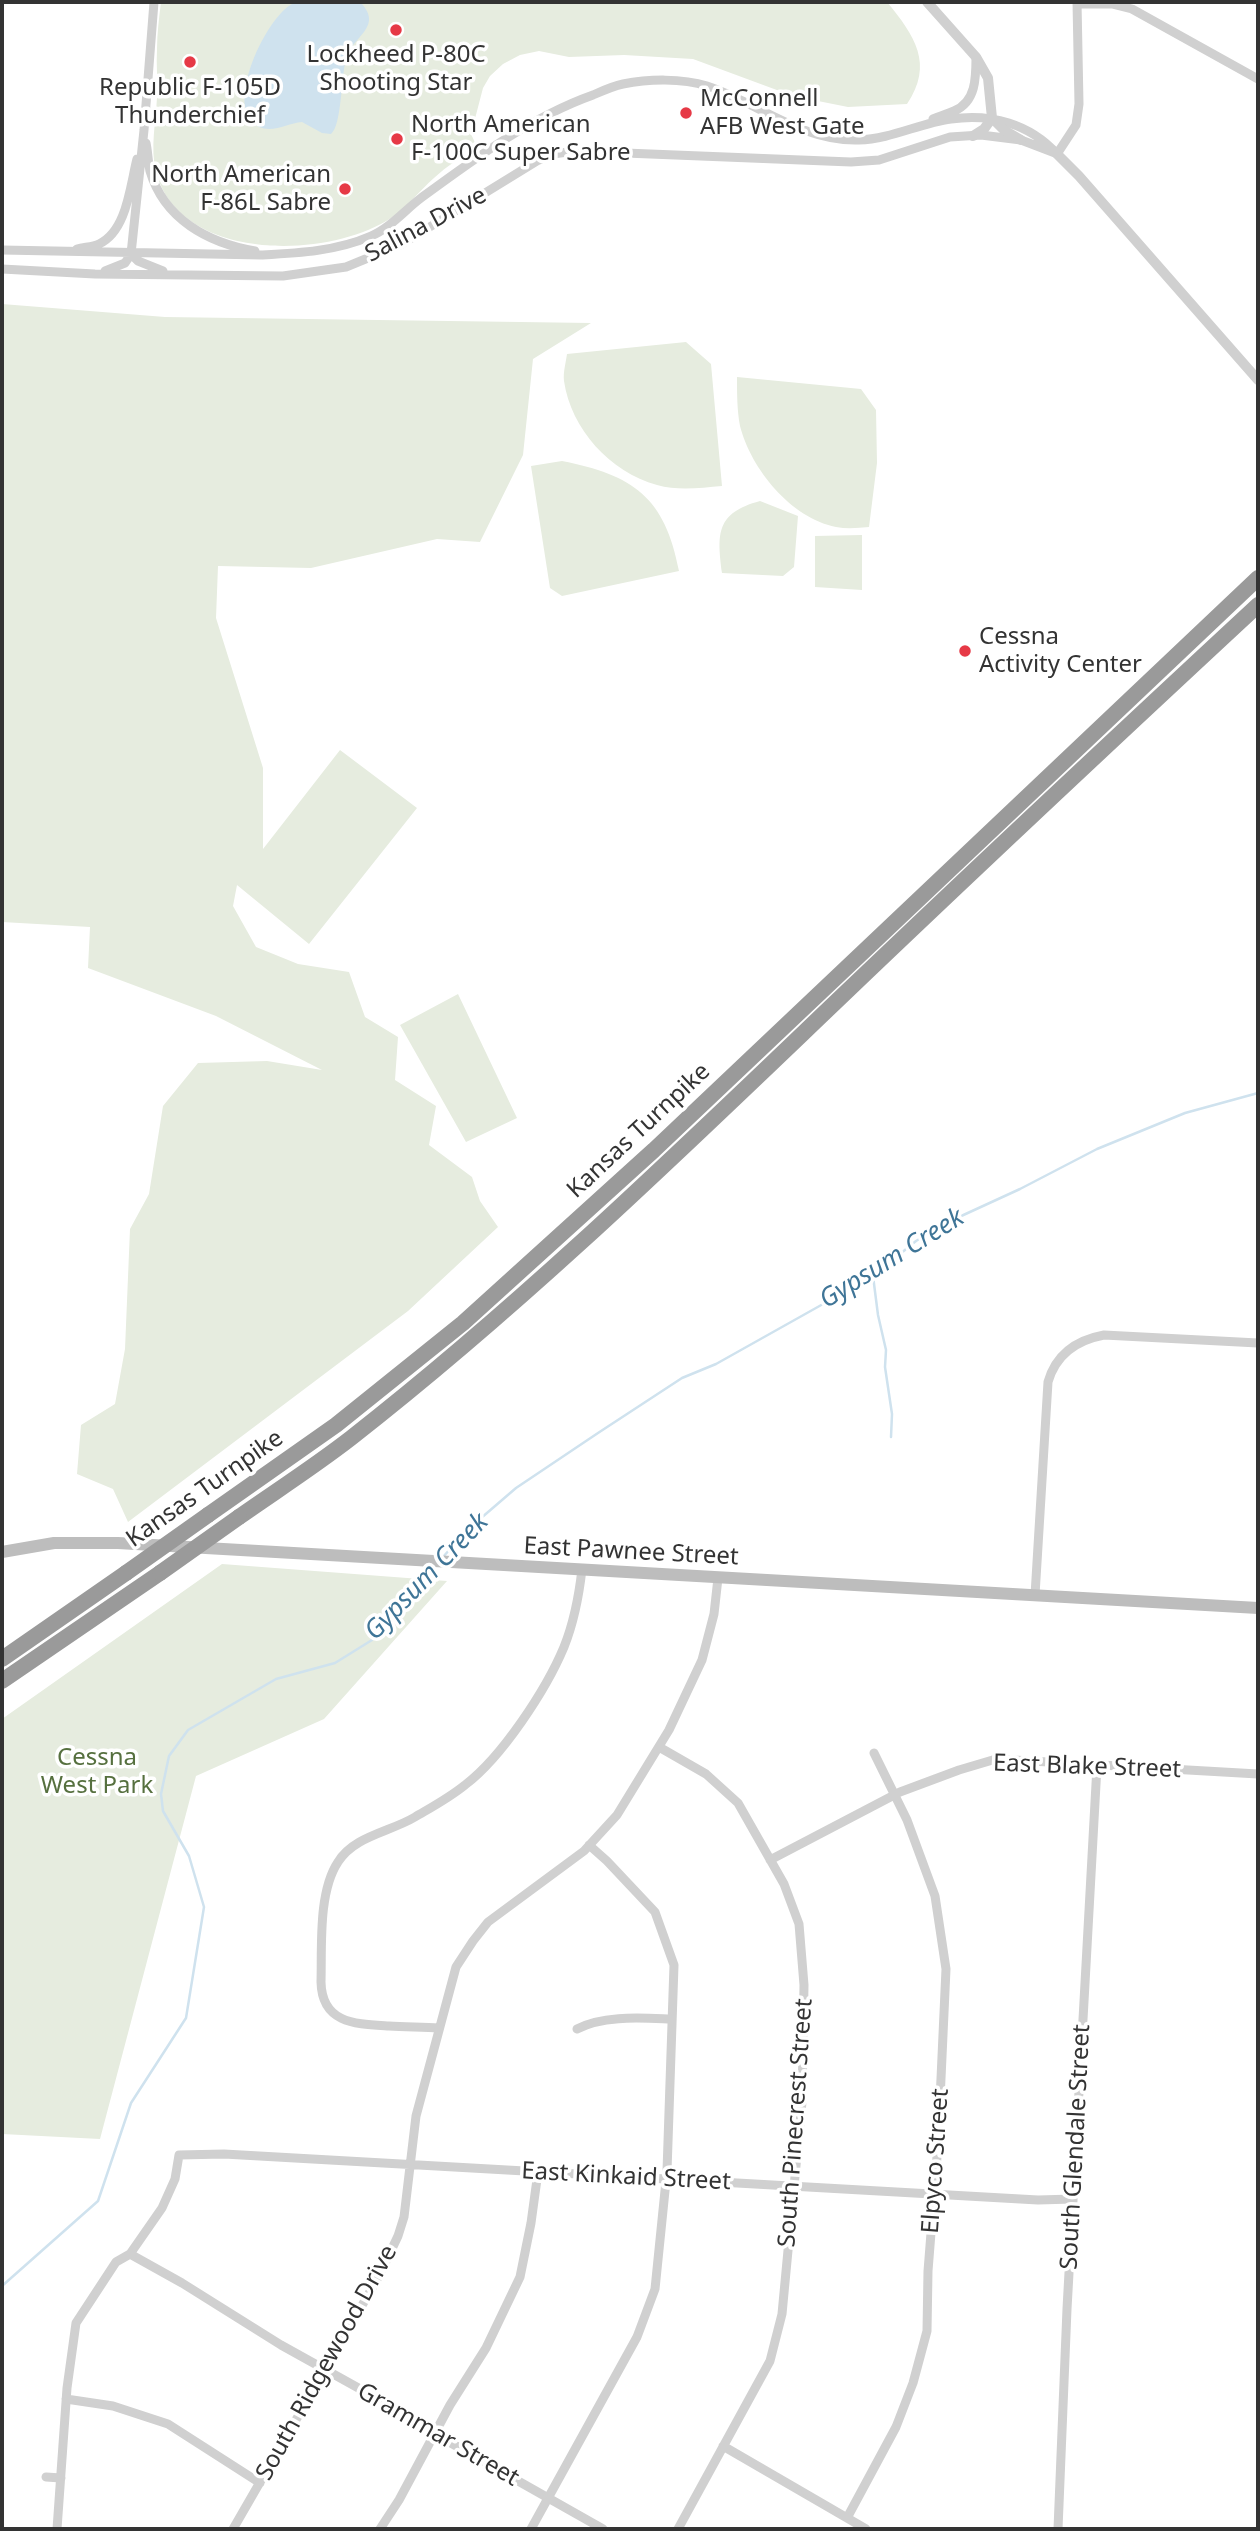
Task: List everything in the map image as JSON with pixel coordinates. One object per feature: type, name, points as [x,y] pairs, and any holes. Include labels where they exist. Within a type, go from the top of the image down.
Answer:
[{"type":"highway","name":"Kansas Turnpike","points":[[2,1659],[336,1425],[473,1314],[654,1150],[1258,578]]},
{"type":"highway","name":"Kansas Turnpike","points":[[2,1681],[348,1441],[434,1372],[518,1299],[717,1116],[1000,845],[1258,605]]},
{"type":"main road","name":"East Pawnee Street","points":[[2,1552],[24,1546],[77,1542],[1258,1608]]},
{"type":"street","points":[[95,274],[125,263],[131,254],[154,2]]},
{"type":"street","points":[[927,2],[976,57],[988,78],[992,118],[1004,130],[1021,140]]},
{"type":"street","points":[[1258,79],[1132,9],[1112,4],[1077,3],[1079,104],[1076,125],[1056,154],[1079,176],[1258,380]]},
{"type":"street","points":[[917,128],[966,104],[976,79],[976,57]]},
{"type":"street","name":"Salina Drive","points":[[2,250],[131,254],[278,254],[343,246],[373,235],[420,198],[553,111],[621,84],[659,80],[704,85],[822,138],[875,140],[951,119],[992,118],[1028,129],[1045,140],[1056,154]]},
{"type":"street","points":[[973,136],[992,118]]},
{"type":"street","points":[[144,130],[150,169],[156,186],[171,210],[182,221],[218,242],[278,254]]},
{"type":"street","name":"Salina Drive","points":[[61,252],[99,244],[113,233],[121,218],[144,130]]},
{"type":"street","name":"Salina Drive","points":[[2,269],[95,274],[284,276],[346,267],[402,244],[537,161],[553,154],[601,151],[850,162],[879,160],[950,138],[973,136],[1021,140],[1056,154]]},
{"type":"street","name":"Salina Drive","points":[[131,254],[138,261],[169,274]]},
{"type":"street","points":[[1035,1595],[1048,1382],[1052,1368],[1063,1353],[1084,1339],[1104,1335],[1258,1343]]},
{"type":"street","points":[[439,2028],[359,2024],[342,2020],[330,2011],[321,1996],[321,1982],[326,1894],[331,1875],[339,1860],[353,1846],[407,1822],[442,1801],[466,1784],[488,1763],[519,1724],[564,1647],[578,1601],[582,1569]]},
{"type":"street","name":"South Ridgewood Drive","points":[[233,2529],[379,2276],[398,2236],[404,2217],[412,2165],[416,2116],[456,1966],[488,1922],[589,1845],[617,1815],[659,1747],[702,1660],[714,1614],[718,1578]]},
{"type":"street","name":"South Pinecrest Street","points":[[659,1747],[706,1774],[737,1803],[784,1884],[799,1924],[804,1985],[802,2102],[782,2314],[770,2361],[678,2529]]},
{"type":"street","name":"Elpyco Street","points":[[847,2518],[895,2427],[913,2383],[927,2331],[946,1969],[935,1896],[907,1820],[874,1753]]},
{"type":"street","name":"East Blake Street","points":[[770,1860],[894,1796],[959,1770],[996,1759],[1258,1774]]},
{"type":"street","name":"South Glendale Street","points":[[1058,2529],[1097,1766]]},
{"type":"street","points":[[531,2529],[642,2325],[655,2289],[666,2180],[674,1965],[655,1912],[589,1845]]},
{"type":"street","points":[[577,2029],[590,2022],[671,2019]]},
{"type":"street","name":"East Kinkaid Street","points":[[130,2254],[162,2208],[175,2179],[179,2155],[224,2154],[1038,2200],[1073,2199]]},
{"type":"street","points":[[380,2529],[486,2348],[520,2277],[538,2172]]},
{"type":"street","points":[[57,2529],[66,2399],[76,2323],[116,2262],[130,2254]]},
{"type":"street","name":"Grammar Street","points":[[130,2254],[183,2283],[281,2345],[603,2529]]},
{"type":"street","points":[[66,2399],[113,2406],[168,2424],[260,2483]]},
{"type":"street","points":[[723,2446],[866,2529]]},
{"type":"street","points":[[46,2477],[61,2478]]},
{"type":"green space","points":[[161,2],[887,2],[913,39],[920,63],[919,76],[907,104],[848,107],[793,96],[693,59],[624,55],[569,57],[539,51],[520,55],[503,64],[490,76],[483,88],[471,134],[477,147],[439,174],[397,214],[364,232],[331,241],[295,246],[258,244],[224,237],[194,223],[170,202],[156,172],[153,144]]},
{"type":"green space","points":[[2,304],[165,317],[591,323],[533,359],[523,455],[480,542],[437,539],[311,568],[218,566],[216,618],[263,768],[263,849],[340,750],[417,808],[309,944],[237,885],[233,906],[256,947],[298,964],[349,972],[365,1017],[398,1037],[395,1080],[436,1106],[429,1145],[472,1177],[480,1201],[498,1227],[408,1311],[128,1522],[113,1489],[77,1474],[81,1425],[115,1404],[125,1349],[130,1229],[149,1194],[163,1106],[198,1063],[267,1061],[322,1070],[216,1016],[88,968],[90,927],[2,922]]},
{"type":"green space","points":[[686,342],[711,364],[722,486],[689,489],[665,487],[640,479],[624,470],[609,459],[584,432],[568,399],[564,378],[567,354]]},
{"type":"green space","points":[[737,377],[861,389],[876,410],[877,463],[869,527],[840,528],[819,522],[775,489],[753,459],[745,442],[739,420]]},
{"type":"green space","points":[[562,461],[608,474],[627,482],[642,494],[655,507],[665,525],[679,571],[562,596],[550,588],[531,466]]},
{"type":"green space","points":[[760,501],[798,516],[794,567],[783,576],[722,573],[720,536],[723,526],[735,512]]},
{"type":"green space","points":[[862,535],[862,590],[815,587],[815,536]]},
{"type":"green space","points":[[458,994],[517,1118],[466,1142],[400,1025]]},
{"type":"green space","name":"Cessna West Park","points":[[222,1564],[447,1581],[324,1719],[196,1776],[100,2139],[2,2134],[2,1719]]},
{"type":"water","points":[[296,2],[360,2],[369,18],[368,25],[346,59],[337,121],[331,134],[322,133],[302,122],[265,129],[248,117],[245,102],[246,83],[252,62],[273,24]]},
{"type":"waterway","name":"Gypsum Creek","points":[[443,1557],[466,1531],[516,1488],[598,1433],[682,1378],[716,1364],[873,1276],[916,1241],[946,1223],[1097,1149],[1185,1113],[1258,1093]]},
{"type":"waterway","points":[[873,1276],[886,1350],[885,1367],[892,1414],[891,1437]]},
{"type":"waterway","name":"Gypsum Creek","points":[[2,2286],[98,2201],[131,2103],[186,2018],[204,1907],[189,1856],[163,1811],[161,1794],[169,1756],[188,1730],[276,1679],[335,1663],[372,1640],[437,1564]]},
{"type":"place","name":"Lockheed P-80C Shooting Star","points":[[396,30]]},
{"type":"place","name":"Republic F-105D Thunderchief","points":[[190,62]]},
{"type":"place","name":"McConnell AFB West Gate","points":[[686,113]]},
{"type":"place","name":"North American F-100C Super Sabre","points":[[397,139]]},
{"type":"place","name":"North American F-86L Sabre","points":[[345,189]]},
{"type":"place","name":"Cessna Activity Center","points":[[965,651]]}]
